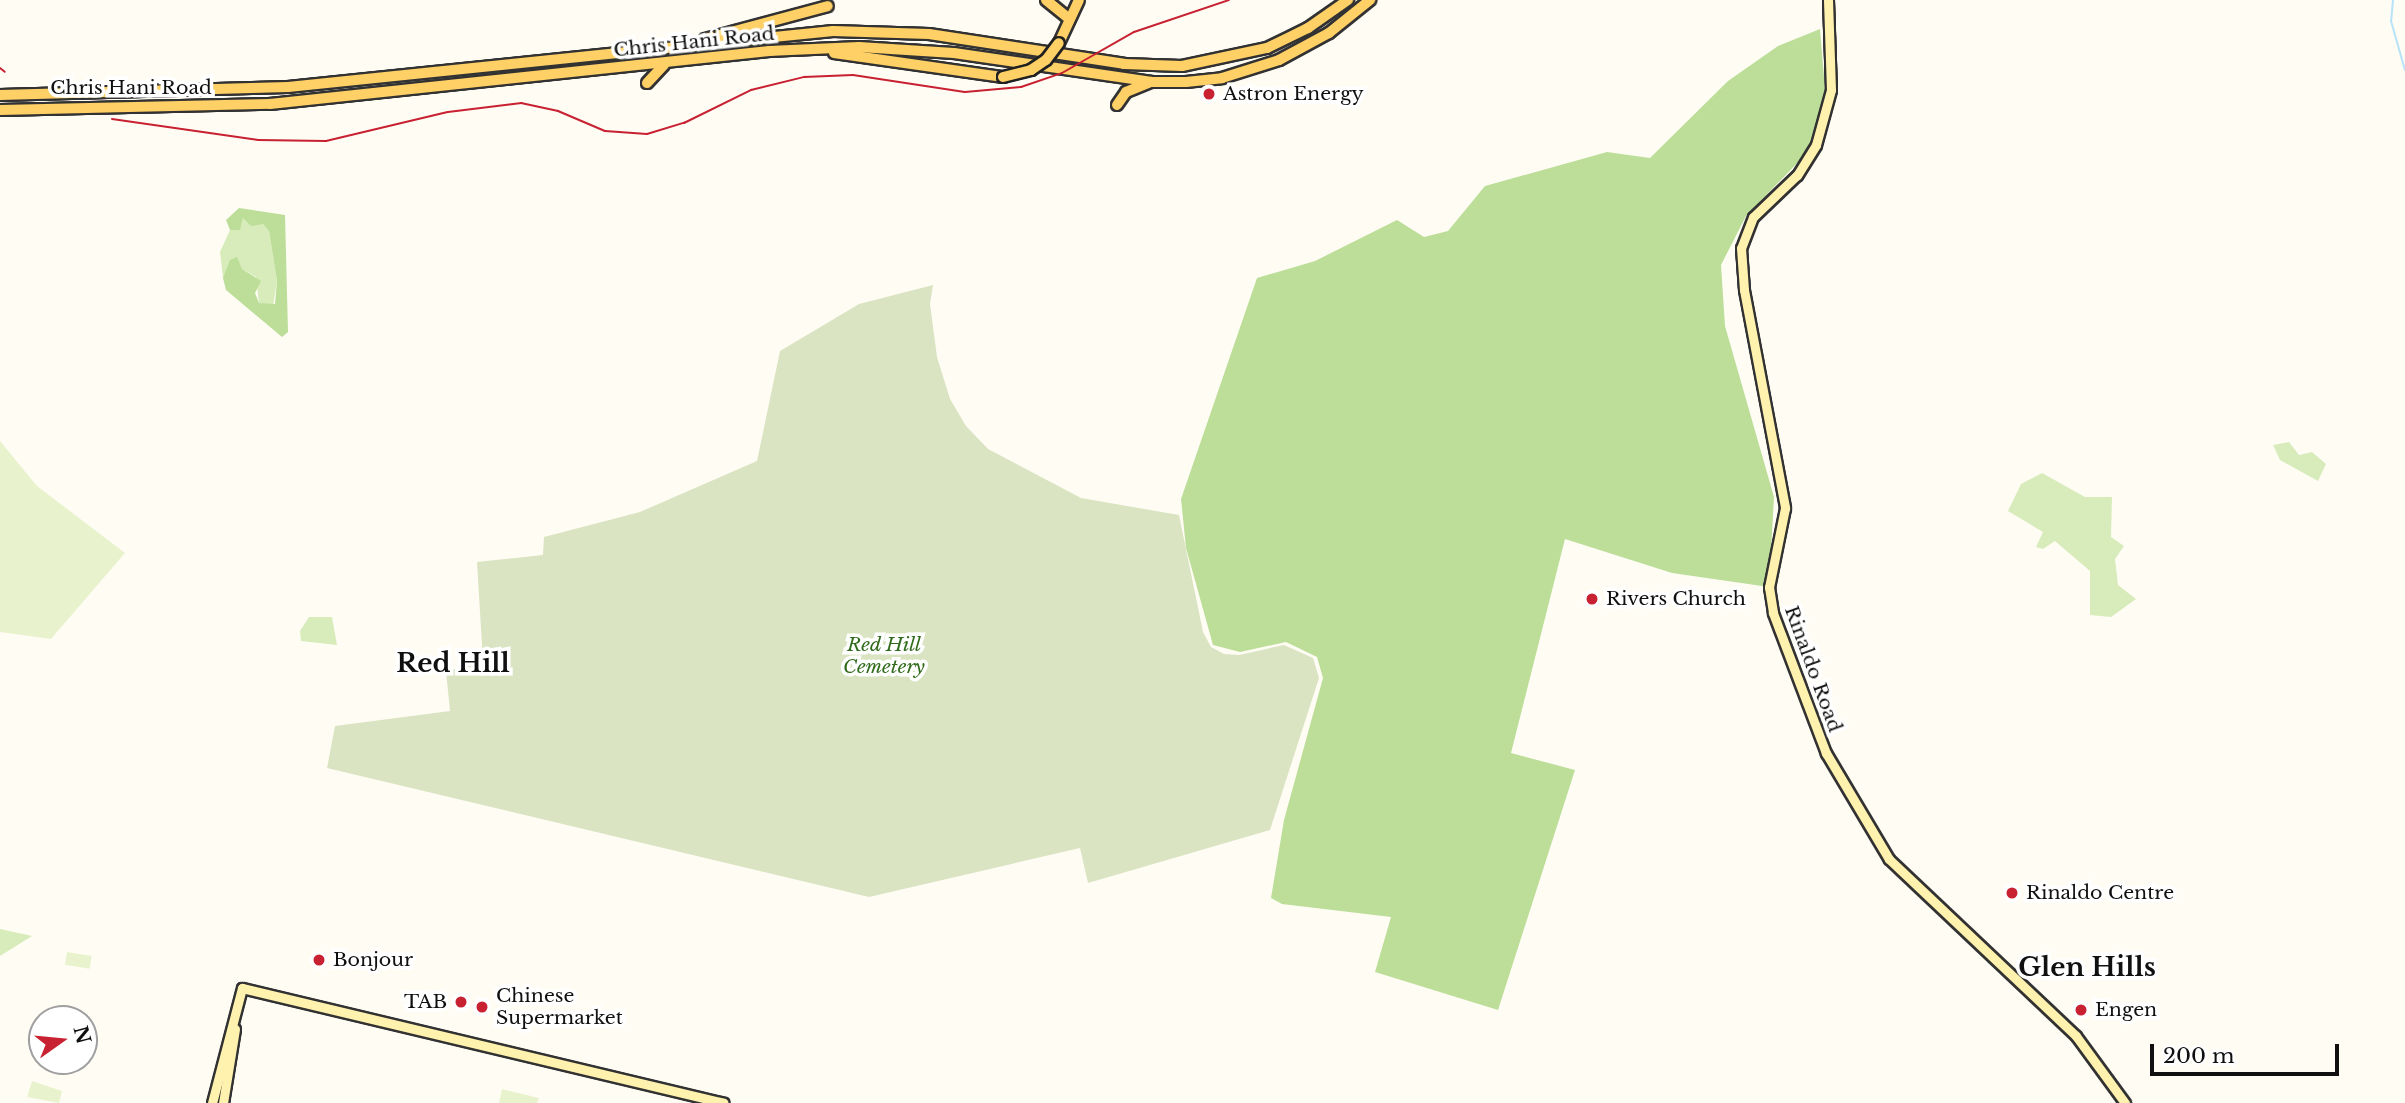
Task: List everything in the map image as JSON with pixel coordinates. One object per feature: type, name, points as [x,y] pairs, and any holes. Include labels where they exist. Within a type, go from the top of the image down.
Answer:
[{"type":"main road","points":[[1046,0],[1068,18]]},
{"type":"main road","points":[[812,48],[1003,77],[1031,70],[1046,60],[1059,43],[1068,18],[1079,0]]},
{"type":"main road","name":"Chris Hani Road","points":[[0,95],[288,87],[691,45],[866,31],[929,34],[1124,64],[1182,66],[1267,48],[1308,28],[1348,0]]},
{"type":"main road","name":"Chris Hani Road","points":[[0,110],[270,104],[812,48],[920,50],[1152,82],[1222,78],[1279,60],[1329,33],[1370,0]]},
{"type":"main road","points":[[691,45],[828,6]]},
{"type":"main road","points":[[647,83],[668,63]]},
{"type":"main road","points":[[1117,105],[1126,92],[1152,82]]},
{"type":"street","name":"Rinaldo Road","points":[[1828,0],[1831,90],[1816,145],[1797,175],[1753,217],[1741,248],[1744,290],[1785,508],[1770,576],[1773,613],[1826,753],[1889,859],[2076,1036],[2125,1103]]},
{"type":"street","points":[[212,1103],[243,988],[723,1103]]},
{"type":"street","points":[[223,1103],[233,1063],[236,1020],[247,999],[263,993]]},
{"type":"green space","points":[[1820,29],[1825,89],[1816,132],[1803,157],[1746,216],[1721,265],[1725,326],[1774,497],[1769,587],[1672,573],[1565,539],[1511,753],[1575,770],[1498,1010],[1375,972],[1391,917],[1282,904],[1271,898],[1284,820],[1323,678],[1317,657],[1286,642],[1240,652],[1213,645],[1186,548],[1181,499],[1257,278],[1315,261],[1397,220],[1424,237],[1448,231],[1485,186],[1607,152],[1650,158],[1728,81],[1778,46]]},
{"type":"green space","points":[[239,208],[285,215],[288,332],[282,337],[226,290],[223,278],[230,260],[237,257],[242,269],[261,281],[255,293],[259,303],[275,304],[277,281],[269,231],[263,224],[251,226],[243,218],[240,230],[230,230],[226,220]]},
{"type":"green space","points":[[243,218],[263,224],[269,231],[277,281],[273,306],[259,303],[256,277],[242,269],[230,270],[223,278],[220,252],[230,230],[241,226]]},
{"type":"green space","name":"Red Hill Cemetery","points":[[933,285],[930,304],[937,357],[950,399],[966,426],[988,449],[1081,498],[1179,515],[1203,632],[1211,647],[1224,654],[1239,655],[1284,645],[1313,658],[1319,678],[1270,830],[1088,883],[1080,848],[869,897],[327,768],[335,726],[450,711],[446,671],[483,662],[477,562],[543,555],[544,537],[640,512],[757,461],[780,351],[859,304]]},
{"type":"green space","points":[[0,441],[37,486],[125,553],[51,639],[0,632]]},
{"type":"green space","points":[[2289,442],[2299,455],[2312,452],[2326,464],[2318,481],[2280,460],[2273,445]]},
{"type":"green space","points":[[2042,473],[2085,497],[2112,497],[2111,537],[2124,546],[2115,559],[2118,585],[2136,599],[2111,617],[2090,615],[2090,571],[2055,541],[2043,549],[2036,547],[2043,532],[2008,511],[2021,484]]},
{"type":"green space","points":[[309,617],[332,617],[337,645],[301,641],[300,631]]},
{"type":"green space","points":[[0,929],[32,936],[0,956]]},
{"type":"green space","points":[[67,952],[92,956],[90,969],[65,965]]},
{"type":"green space","points":[[32,1081],[62,1091],[59,1103],[27,1097]]},
{"type":"green space","points":[[502,1089],[539,1098],[537,1103],[499,1103]]},
{"type":"waterway","points":[[2393,0],[2391,21],[2405,70]]},
{"type":"railway","points":[[112,119],[258,140],[326,141],[448,112],[521,103],[558,111],[605,131],[647,134],[684,123],[751,90],[804,77],[853,75],[965,92],[1021,87],[1062,73],[1134,32],[1229,0]]},
{"type":"railway","points":[[0,68],[5,72]]},
{"type":"place","name":"Astron Energy","points":[[1209,94]]},
{"type":"place","name":"Rivers Church","points":[[1592,599]]},
{"type":"place","name":"Rinaldo Centre","points":[[2012,893]]},
{"type":"place","name":"Bonjour","points":[[319,960]]},
{"type":"place","name":"TAB","points":[[461,1002]]},
{"type":"place","name":"Chinese Supermarket","points":[[482,1007]]},
{"type":"place","name":"Engen","points":[[2081,1010]]},
{"type":"district","name":"Red Hill","points":[[453,664]]},
{"type":"district","name":"Glen Hills","points":[[2087,968]]}]
